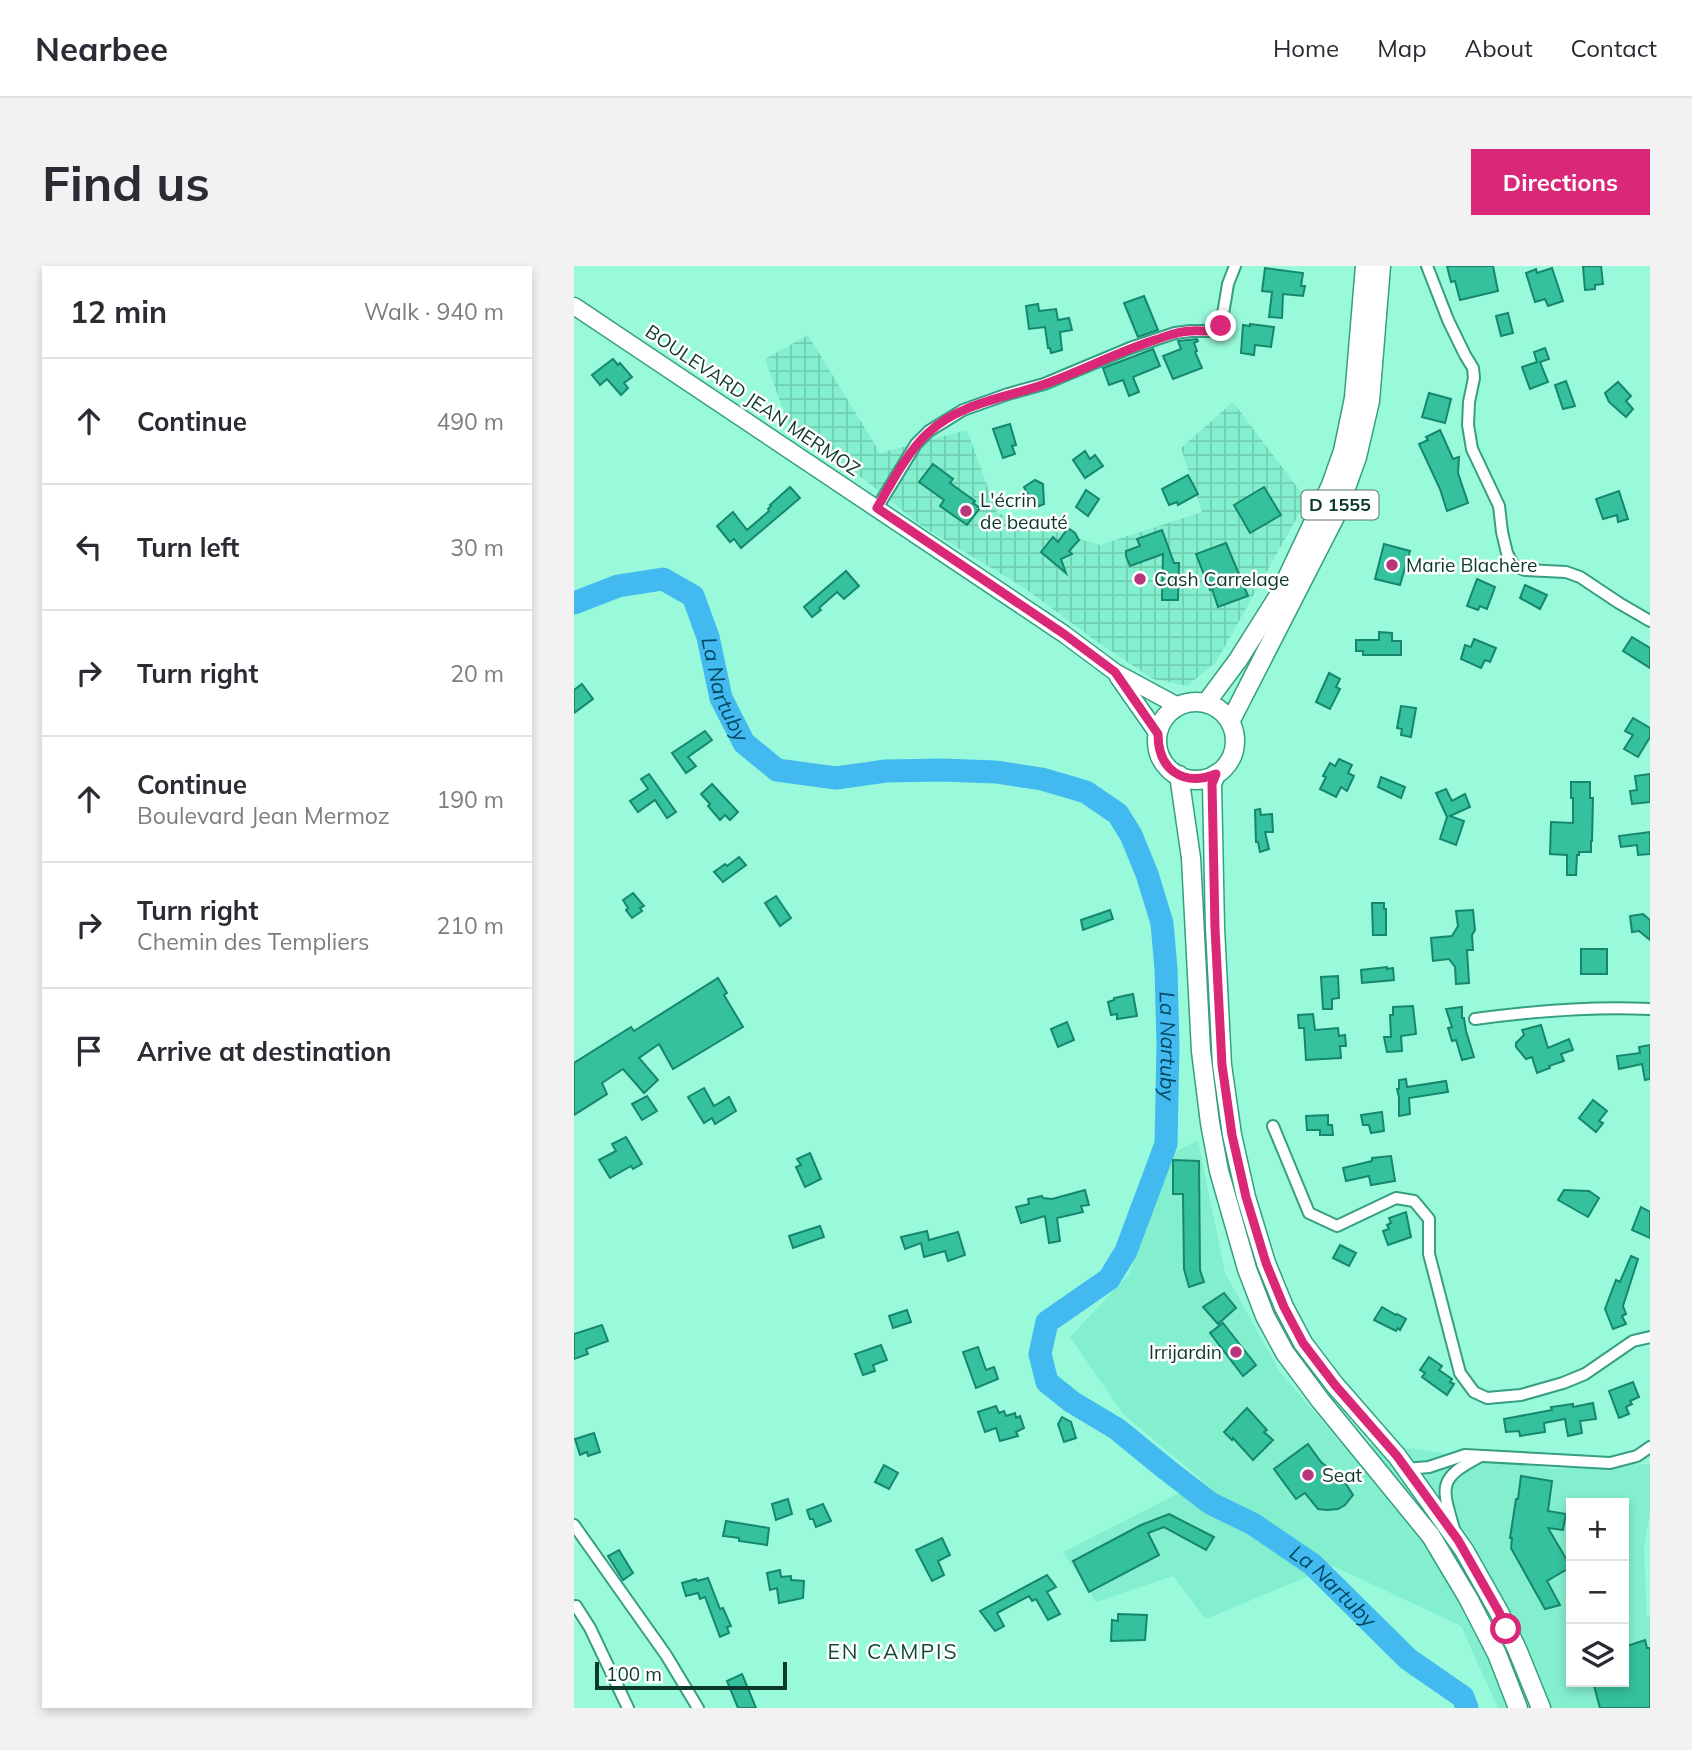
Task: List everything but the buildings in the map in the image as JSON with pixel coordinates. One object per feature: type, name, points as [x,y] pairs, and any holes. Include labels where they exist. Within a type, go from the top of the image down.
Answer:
[{"type":"main road","name":"D 1555","points":[[1206,703],[1238,660],[1279,595],[1331,485],[1343,451],[1354,398],[1365,266]]},
{"type":"main road","name":"D 1555","points":[[1230,722],[1337,513],[1357,457],[1370,401],[1381,266]]},
{"type":"main road","name":"BOULEVARD JEAN MERMOZ","points":[[574,306],[1064,634],[1115,672],[1178,706]]},
{"type":"main road","name":"BOULEVARD JEAN MERMOZ","points":[[1115,672],[1158,734]]},
{"type":"main road","points":[[1206,703],[1216,707],[1230,722],[1235,745],[1232,756],[1216,774],[1204,779],[1191,779],[1169,768],[1158,747],[1158,734],[1168,713],[1178,706],[1206,703]]},
{"type":"main road","points":[[1216,774],[1212,784],[1213,854],[1222,1065],[1232,1135],[1246,1197],[1266,1263],[1284,1307],[1303,1343],[1406,1469],[1458,1540],[1499,1612],[1541,1708]]},
{"type":"main road","points":[[1179,775],[1191,858],[1201,1051],[1210,1123],[1219,1171],[1247,1269],[1265,1316],[1285,1353],[1431,1536],[1497,1654],[1518,1708]]},
{"type":"street","points":[[877,508],[916,444],[929,431],[963,410],[1044,384],[1130,348],[1191,331],[1212,331],[1221,326],[1234,266]]},
{"type":"street","points":[[1427,266],[1448,320],[1473,368],[1468,425],[1472,449],[1499,506],[1504,543],[1513,565],[1525,570],[1566,572],[1580,577],[1650,621]]},
{"type":"street","points":[[1475,1019],[1537,1011],[1650,1009]]},
{"type":"street","points":[[1273,1126],[1309,1213],[1337,1226],[1396,1198],[1414,1200],[1429,1219],[1429,1254],[1460,1373],[1474,1392],[1487,1398],[1521,1395],[1563,1383],[1585,1374],[1633,1341],[1650,1337]]},
{"type":"street","points":[[1406,1469],[1429,1467],[1465,1455],[1610,1463],[1637,1456],[1650,1447]]},
{"type":"street","points":[[1458,1540],[1446,1500],[1447,1483],[1460,1467],[1481,1456]]},
{"type":"street","points":[[574,1525],[666,1655],[698,1708]]},
{"type":"street","points":[[576,1606],[590,1628],[628,1708]]},
{"type":"shaded area","points":[[808,335],[880,453],[967,430],[997,513],[1100,545],[1202,512],[1181,448],[1233,402],[1307,500],[1216,662],[1187,686],[1153,679],[1023,587],[920,525],[865,480],[790,429],[765,359]]},
{"type":"shaded area","points":[[1198,1140],[1225,1273],[1280,1372],[1339,1441],[1555,1469],[1650,1464],[1650,1512],[1644,1547],[1647,1616],[1650,1616],[1650,1708],[1498,1708],[1461,1626],[1333,1566],[1206,1619],[1173,1576],[1096,1602],[1063,1552],[1203,1481],[1124,1415],[1070,1337],[1129,1274],[1173,1153]]},
{"type":"waterway","name":"La Nartuby","points":[[574,603],[618,586],[663,579],[693,596],[708,637],[721,698],[744,743],[777,770],[836,778],[886,771],[996,772],[1042,779],[1086,792],[1118,814],[1131,835],[1147,874],[1162,923],[1168,1046],[1166,1144],[1126,1251],[1109,1279],[1047,1322],[1040,1354],[1047,1382],[1072,1402],[1117,1429],[1210,1503],[1253,1524],[1312,1564],[1408,1659],[1463,1697],[1467,1708]]},
{"type":"place","name":"L'écrin de beauté","points":[[966,511]]},
{"type":"place","name":"Marie Blachère","points":[[1392,565]]},
{"type":"place","name":"Cash Carrelage","points":[[1140,579]]},
{"type":"place","name":"Irrijardin","points":[[1236,1352]]},
{"type":"place","name":"Seat","points":[[1308,1475]]},
{"type":"district","name":"EN CAMPIS","points":[[893,1652]]},
{"type":"route","points":[[1221,326],[1212,331],[1175,333],[1130,348],[1044,384],[963,410],[929,431],[916,444],[877,508],[1064,634],[1115,672],[1158,734],[1158,747],[1169,768],[1191,779],[1204,779],[1216,774],[1212,784],[1213,854],[1222,1065],[1232,1135],[1246,1197],[1266,1263],[1284,1307],[1303,1343],[1335,1385],[1397,1456],[1458,1540],[1506,1629]]}]
